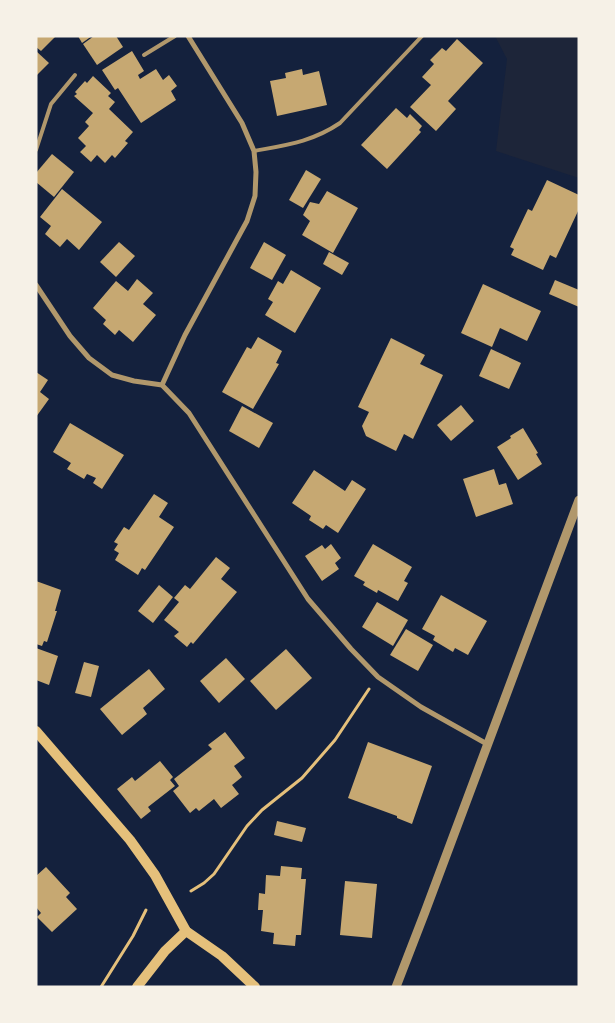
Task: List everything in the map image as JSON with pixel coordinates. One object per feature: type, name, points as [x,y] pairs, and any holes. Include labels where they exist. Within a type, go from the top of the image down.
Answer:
[{"type":"main road","points":[[36,731],[130,840],[160,883],[186,930],[222,956],[254,987]]},
{"type":"main road","points":[[138,987],[165,950],[186,930]]},
{"type":"street","points":[[162,385],[185,335],[247,221],[255,196],[256,172],[254,151],[242,123],[188,36]]},
{"type":"street","points":[[36,285],[70,336],[90,358],[112,375],[134,381],[162,385],[189,413],[308,599],[378,677],[421,707],[487,744]]},
{"type":"street","points":[[396,987],[579,500]]},
{"type":"lane","points":[[144,55],[175,36]]},
{"type":"lane","points":[[254,151],[307,140],[324,134],[340,124],[422,36]]},
{"type":"lane","points":[[36,150],[51,104],[75,75]]},
{"type":"path","points":[[190,891],[204,883],[214,874],[247,826],[262,810],[308,770],[340,733],[378,677]]},
{"type":"path","points":[[101,987],[133,936],[146,910]]},
{"type":"shaded area","points":[[495,36],[579,36],[579,178],[496,151],[507,59]]},
{"type":"building","points":[[36,36],[56,36],[41,51],[36,47]]},
{"type":"building","points":[[78,36],[92,36],[82,43]]},
{"type":"building","points":[[94,36],[116,36],[123,47],[97,65],[83,44]]},
{"type":"building","points":[[457,39],[483,63],[448,101],[456,109],[436,131],[410,107],[431,85],[422,77],[434,64],[430,60],[442,48],[446,51]]},
{"type":"building","points":[[36,51],[49,63],[36,76]]},
{"type":"building","points":[[132,51],[144,71],[138,75],[140,79],[156,69],[163,80],[169,75],[177,86],[171,91],[176,100],[141,123],[118,88],[115,90],[102,70]]},
{"type":"building","points":[[302,69],[303,75],[319,71],[327,105],[277,116],[270,81],[286,78],[285,73]]},
{"type":"building","points":[[93,76],[111,93],[108,96],[115,102],[109,109],[133,132],[125,141],[128,143],[115,158],[112,155],[105,163],[97,155],[91,162],[80,152],[86,146],[78,138],[89,126],[85,122],[93,113],[74,96],[77,94],[75,92],[85,81],[87,83]]},
{"type":"building","points":[[396,108],[407,118],[410,114],[422,126],[419,130],[421,132],[387,169],[361,145]]},
{"type":"building","points":[[52,154],[74,172],[54,197],[36,182],[36,173]]},
{"type":"building","points":[[306,170],[321,179],[303,208],[289,200]]},
{"type":"building","points":[[547,180],[579,195],[579,209],[556,258],[550,255],[543,270],[511,255],[514,249],[510,247],[528,209],[532,211]]},
{"type":"building","points":[[62,189],[102,222],[79,250],[67,239],[60,247],[45,234],[51,226],[40,217]]},
{"type":"building","points":[[327,191],[358,208],[333,253],[302,235],[310,221],[303,215],[310,202],[319,204]]},
{"type":"building","points":[[119,242],[135,256],[116,277],[100,262]]},
{"type":"building","points":[[264,242],[286,255],[272,280],[250,268]]},
{"type":"building","points":[[329,252],[349,263],[342,275],[323,264]]},
{"type":"building","points":[[291,270],[321,288],[295,333],[265,315],[273,302],[268,299],[278,281],[283,284]]},
{"type":"building","points":[[137,279],[153,293],[143,304],[156,315],[133,342],[119,330],[115,335],[103,324],[106,320],[93,308],[116,281],[128,291]]},
{"type":"building","points":[[555,280],[579,290],[579,307],[549,294]]},
{"type":"building","points":[[483,284],[541,311],[527,341],[500,328],[492,347],[461,333]]},
{"type":"building","points":[[258,337],[282,351],[276,363],[279,364],[253,409],[222,392],[247,347],[251,349]]},
{"type":"building","points":[[391,338],[425,355],[420,364],[443,375],[413,439],[404,434],[396,451],[366,436],[362,426],[369,412],[358,407]]},
{"type":"building","points":[[491,349],[521,363],[509,389],[479,376]]},
{"type":"building","points":[[36,372],[48,380],[40,392],[49,399],[36,417]]},
{"type":"building","points":[[461,405],[474,421],[451,441],[437,425]]},
{"type":"building","points":[[242,406],[273,423],[259,448],[229,431]]},
{"type":"building","points":[[70,423],[124,455],[102,489],[93,483],[96,478],[87,474],[84,479],[67,469],[71,463],[53,452]]},
{"type":"building","points":[[523,428],[538,453],[536,454],[542,464],[518,480],[497,447]]},
{"type":"building","points":[[494,469],[499,485],[506,483],[513,504],[476,517],[463,479]]},
{"type":"building","points":[[314,470],[345,491],[352,480],[366,489],[338,533],[326,525],[323,529],[309,520],[311,516],[292,503]]},
{"type":"building","points":[[154,494],[168,503],[159,517],[174,527],[145,570],[142,568],[138,575],[115,560],[119,553],[114,550],[118,544],[114,542],[124,527],[129,530]]},
{"type":"building","points":[[331,544],[341,558],[335,563],[339,569],[322,581],[305,556],[322,545],[325,549]]},
{"type":"building","points":[[373,544],[412,567],[404,581],[408,583],[398,601],[378,590],[377,593],[363,585],[365,582],[354,576]]},
{"type":"building","points":[[216,557],[230,568],[221,579],[237,592],[193,644],[191,642],[187,647],[174,636],[179,632],[164,620],[179,602],[174,598],[185,585],[190,589]]},
{"type":"building","points":[[36,581],[61,590],[55,611],[57,611],[47,642],[44,641],[42,646],[36,644]]},
{"type":"building","points":[[159,585],[173,597],[153,623],[138,611]]},
{"type":"building","points":[[441,595],[487,621],[468,655],[455,648],[453,652],[433,640],[435,636],[422,629]]},
{"type":"building","points":[[377,602],[408,620],[393,646],[362,627]]},
{"type":"building","points":[[406,629],[433,645],[418,671],[390,655]]},
{"type":"building","points":[[36,648],[58,656],[49,685],[36,680]]},
{"type":"building","points":[[286,649],[312,678],[276,710],[250,681]]},
{"type":"building","points":[[226,658],[245,679],[219,703],[200,681]]},
{"type":"building","points":[[84,662],[99,666],[91,697],[75,693]]},
{"type":"building","points":[[149,669],[165,689],[143,708],[147,714],[122,735],[100,709]]},
{"type":"building","points":[[225,732],[245,758],[234,766],[242,777],[232,785],[239,794],[221,808],[214,799],[199,811],[196,808],[190,813],[173,791],[179,786],[174,779],[212,749],[208,745]]},
{"type":"building","points":[[368,742],[432,766],[412,824],[397,818],[397,816],[348,798]]},
{"type":"building","points":[[160,761],[173,777],[170,780],[175,786],[148,807],[151,811],[141,819],[117,789],[132,777],[135,781]]},
{"type":"building","points":[[277,821],[306,828],[302,842],[274,835]]},
{"type":"building","points":[[281,866],[302,868],[301,879],[306,879],[301,935],[296,935],[295,946],[273,944],[274,933],[261,931],[263,910],[258,910],[259,893],[265,894],[266,875],[280,876]]},
{"type":"building","points":[[46,867],[70,893],[66,897],[77,909],[52,932],[37,917],[41,913],[36,907],[36,876]]},
{"type":"building","points":[[345,881],[377,884],[372,938],[340,935]]}]
